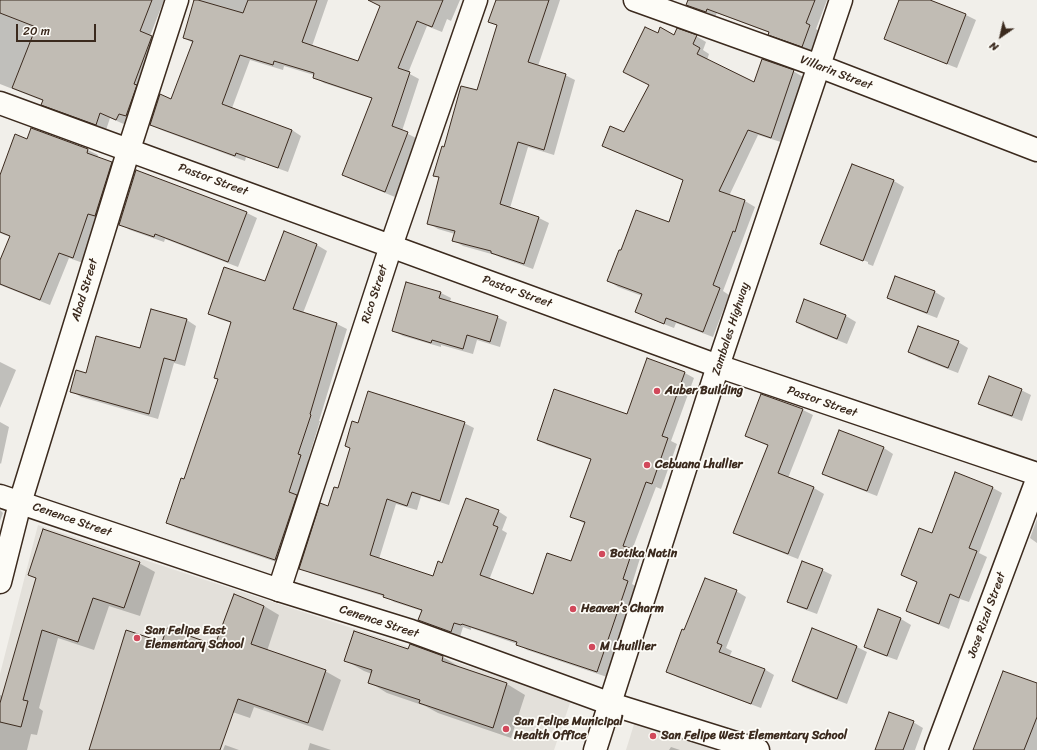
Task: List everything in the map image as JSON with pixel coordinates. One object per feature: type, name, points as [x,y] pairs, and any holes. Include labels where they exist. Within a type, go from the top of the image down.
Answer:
[{"type":"street","name":"Abad Street","points":[[0,582],[10,499],[129,149],[177,0]]},
{"type":"street","name":"Rico Street","points":[[279,590],[391,246],[476,0]]},
{"type":"street","name":"Villarin Street","points":[[635,0],[819,66],[1037,150]]},
{"type":"street","name":"Zambales Highway","points":[[595,750],[718,366],[841,0]]},
{"type":"street","name":"Pastor Street","points":[[0,103],[718,366],[1037,474]]},
{"type":"street","name":"Jose Rizal Street","points":[[936,750],[1037,480]]},
{"type":"street","name":"Cenence Street","points":[[10,499],[279,590],[411,631],[610,704],[758,750]]},
{"type":"shaded area","points":[[38,525],[571,700],[554,750],[0,750],[0,674]]},
{"type":"shaded area","name":"San Felipe West Elementary School","points":[[635,721],[716,750],[626,750]]},
{"type":"building","points":[[0,0],[152,0],[140,31],[152,36],[134,84],[137,85],[126,116],[119,114],[116,120],[100,113],[96,125],[41,105],[43,100],[12,88],[36,27],[0,13]]},
{"type":"building","points":[[194,0],[243,13],[248,0],[317,0],[302,42],[358,61],[380,6],[368,0],[443,0],[432,27],[417,21],[398,68],[410,72],[392,126],[408,132],[385,192],[342,175],[372,98],[313,78],[314,73],[274,61],[273,65],[240,55],[222,104],[292,130],[278,168],[236,153],[235,156],[150,125],[160,94],[171,99],[193,41],[183,38]]},
{"type":"building","points":[[496,0],[549,0],[528,62],[566,74],[544,150],[518,142],[500,204],[539,217],[524,264],[491,253],[491,251],[452,241],[455,231],[427,224],[439,177],[433,176],[442,146],[444,147],[461,86],[477,90],[497,25],[488,22]]},
{"type":"building","points":[[688,0],[815,0],[806,23],[810,25],[802,47],[768,35],[769,32],[707,9],[706,12],[686,5]]},
{"type":"building","points":[[899,0],[930,0],[966,14],[947,64],[884,39]]},
{"type":"building","points":[[645,27],[658,33],[660,27],[674,35],[677,28],[697,35],[693,44],[700,48],[697,54],[754,82],[762,59],[794,70],[771,138],[748,130],[719,191],[745,200],[735,232],[733,231],[713,285],[720,288],[703,332],[666,318],[664,324],[635,312],[642,294],[607,281],[619,250],[621,250],[636,210],[669,222],[683,180],[602,146],[610,126],[624,132],[649,85],[623,72]]},
{"type":"building","points":[[31,128],[88,149],[87,153],[112,162],[95,216],[88,214],[73,258],[59,253],[40,300],[0,284],[0,260],[10,236],[0,232],[0,175],[15,134],[27,139]]},
{"type":"building","points":[[852,164],[894,180],[863,261],[820,244]]},
{"type":"building","points":[[136,170],[247,212],[228,262],[155,234],[154,237],[119,225]]},
{"type":"building","points":[[284,231],[317,244],[293,309],[337,323],[310,414],[311,415],[298,454],[301,455],[289,492],[297,495],[275,560],[166,523],[181,478],[184,479],[218,379],[214,378],[231,322],[208,314],[224,267],[265,281]]},
{"type":"building","points":[[895,276],[935,291],[927,313],[887,298]]},
{"type":"building","points":[[406,282],[441,292],[439,298],[498,316],[490,342],[467,335],[463,349],[432,340],[431,343],[392,331]]},
{"type":"building","points":[[804,299],[846,315],[837,339],[796,322]]},
{"type":"building","points":[[151,309],[187,319],[175,361],[164,358],[149,414],[70,392],[76,370],[86,373],[96,336],[140,348]]},
{"type":"building","points":[[918,326],[959,341],[948,368],[908,352]]},
{"type":"building","points":[[647,358],[685,372],[662,436],[668,438],[652,484],[646,482],[623,546],[633,549],[623,579],[628,581],[597,672],[516,645],[517,642],[462,624],[454,623],[451,632],[418,620],[422,610],[383,597],[384,595],[299,569],[320,503],[328,506],[334,487],[338,488],[350,448],[345,446],[352,421],[358,423],[368,391],[465,422],[440,501],[412,492],[407,506],[387,499],[370,555],[433,576],[438,561],[442,563],[466,498],[499,510],[493,525],[498,527],[480,575],[533,594],[547,553],[571,561],[585,522],[570,517],[591,459],[537,440],[554,389],[627,414]]},
{"type":"building","points":[[989,376],[1022,389],[1012,416],[978,404]]},
{"type":"building","points":[[761,394],[803,409],[778,473],[814,487],[788,554],[733,533],[768,445],[745,436]]},
{"type":"building","points":[[839,430],[884,447],[867,491],[822,474]]},
{"type":"building","points":[[955,472],[993,487],[969,548],[977,551],[959,598],[950,594],[939,624],[906,611],[917,582],[901,575],[919,528],[932,533]]},
{"type":"building","points":[[43,529],[140,562],[124,608],[93,598],[78,642],[42,630],[23,700],[28,701],[21,727],[0,722],[0,703],[36,578],[28,575]]},
{"type":"building","points":[[802,561],[823,569],[807,609],[787,602]]},
{"type":"building","points":[[705,578],[737,590],[717,643],[722,645],[719,652],[765,669],[751,704],[666,672],[682,629],[684,630]]},
{"type":"building","points":[[234,594],[264,606],[251,644],[326,670],[308,723],[238,699],[220,750],[89,750],[126,630],[162,642],[167,628],[215,645]]},
{"type":"building","points":[[878,609],[901,618],[887,656],[864,647]]},
{"type":"building","points":[[812,628],[857,646],[837,699],[792,681]]},
{"type":"building","points":[[354,631],[408,649],[410,644],[443,656],[442,661],[507,683],[493,728],[419,703],[420,700],[368,683],[372,670],[344,661]]},
{"type":"building","points":[[1003,671],[1037,683],[1037,717],[1024,750],[973,750]]},
{"type":"building","points":[[889,712],[914,721],[903,750],[875,750]]},
{"type":"place","name":"Auber Building","points":[[657,391]]},
{"type":"place","name":"Cebuana Lhullier","points":[[647,465]]},
{"type":"place","name":"Botika Natin","points":[[602,554]]},
{"type":"place","name":"Heaven’s Charm","points":[[573,609]]},
{"type":"place","name":"San Felipe East Elementary School","points":[[137,638]]},
{"type":"place","name":"M Lhuillier","points":[[592,647]]},
{"type":"place","name":"San Felipe Municipal Health Office","points":[[506,729]]},
{"type":"place","name":"San Felipe West Elementary School","points":[[653,736]]}]
